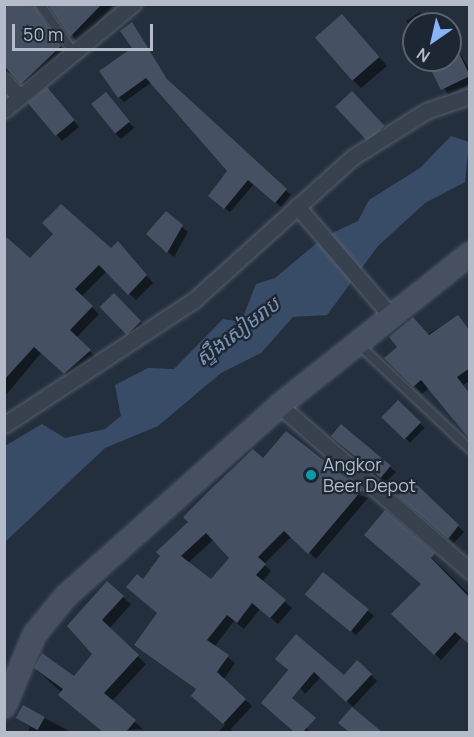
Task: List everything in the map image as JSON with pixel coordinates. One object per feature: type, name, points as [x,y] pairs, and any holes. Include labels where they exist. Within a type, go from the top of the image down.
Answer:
[{"type":"street","points":[[4,110],[133,4]]},
{"type":"street","points":[[4,80],[20,97]]},
{"type":"street","points":[[4,425],[193,301],[297,206],[390,132],[426,111],[470,96]]},
{"type":"street","points":[[297,206],[391,316]]},
{"type":"street","points":[[4,706],[34,634],[65,596],[279,405],[470,253]]},
{"type":"street","points":[[279,405],[470,572]]},
{"type":"lane","points":[[40,4],[73,52]]},
{"type":"lane","points":[[357,343],[470,449]]},
{"type":"water","name":"ស្ទឹងសៀមរាប","points":[[451,136],[469,142],[465,182],[425,203],[378,246],[327,315],[293,317],[261,353],[221,373],[158,426],[105,448],[5,542],[5,446],[42,424],[65,438],[105,429],[121,416],[115,385],[148,368],[174,369],[223,319],[241,322],[256,284],[275,278],[324,237],[358,221],[369,200],[420,168]]},
{"type":"building","points":[[4,4],[34,4],[61,46],[21,84],[4,66]]},
{"type":"building","points":[[48,4],[102,4],[70,37]]},
{"type":"building","points":[[342,14],[379,57],[352,81],[315,38]]},
{"type":"building","points":[[132,22],[167,79],[287,189],[275,203],[248,180],[224,209],[208,196],[227,171],[146,78],[118,98],[99,71],[132,48],[120,31]]},
{"type":"building","points":[[462,59],[470,76],[441,90],[432,72],[462,72]]},
{"type":"building","points":[[47,87],[75,120],[55,136],[28,103]]},
{"type":"building","points":[[352,91],[385,126],[368,142],[335,107]]},
{"type":"building","points":[[106,92],[130,122],[115,133],[91,104]]},
{"type":"building","points":[[61,204],[111,248],[118,241],[147,275],[128,295],[99,265],[75,289],[93,306],[70,330],[91,350],[64,374],[34,347],[4,380],[4,235],[30,258],[53,234],[42,223]]},
{"type":"building","points":[[166,211],[183,225],[167,253],[146,234]]},
{"type":"building","points":[[114,293],[141,321],[127,335],[100,307]]},
{"type":"building","points":[[458,315],[470,331],[470,368],[457,377],[470,394],[470,440],[421,380],[413,387],[384,358],[397,347],[389,337],[413,317],[429,335]]},
{"type":"building","points":[[398,400],[421,422],[404,439],[381,417]]},
{"type":"building","points":[[341,424],[391,466],[381,478],[331,436]]},
{"type":"building","points":[[286,431],[362,490],[308,554],[284,531],[258,557],[266,564],[256,575],[286,600],[270,618],[252,603],[237,623],[227,615],[207,640],[229,655],[217,672],[246,699],[223,724],[191,696],[196,689],[134,645],[157,613],[126,587],[137,574],[143,579],[160,556],[156,552],[188,522],[183,517],[253,449],[263,458]],"holes":[[[206,533],[229,558],[211,579],[181,556]]]},
{"type":"building","points":[[412,480],[459,525],[448,539],[398,496]]},
{"type":"building","points":[[385,510],[435,553],[431,558],[470,598],[470,645],[455,632],[434,655],[391,614],[421,584],[364,535]]},
{"type":"building","points":[[323,572],[369,609],[351,632],[305,595]]},
{"type":"building","points":[[107,581],[124,596],[102,620],[139,655],[104,693],[136,720],[126,732],[103,732],[58,695],[63,689],[34,668],[42,653],[74,676],[92,654],[67,626]]},
{"type":"building","points":[[296,634],[344,675],[357,660],[372,674],[346,702],[314,672],[292,698],[316,718],[303,732],[294,732],[261,703],[288,670],[275,659]]},
{"type":"building","points":[[23,705],[45,717],[38,730],[16,718]]},
{"type":"building","points":[[352,707],[382,732],[349,732],[338,723]]},
{"type":"place","name":"Angkor Beer Depot","points":[[311,475]]}]
